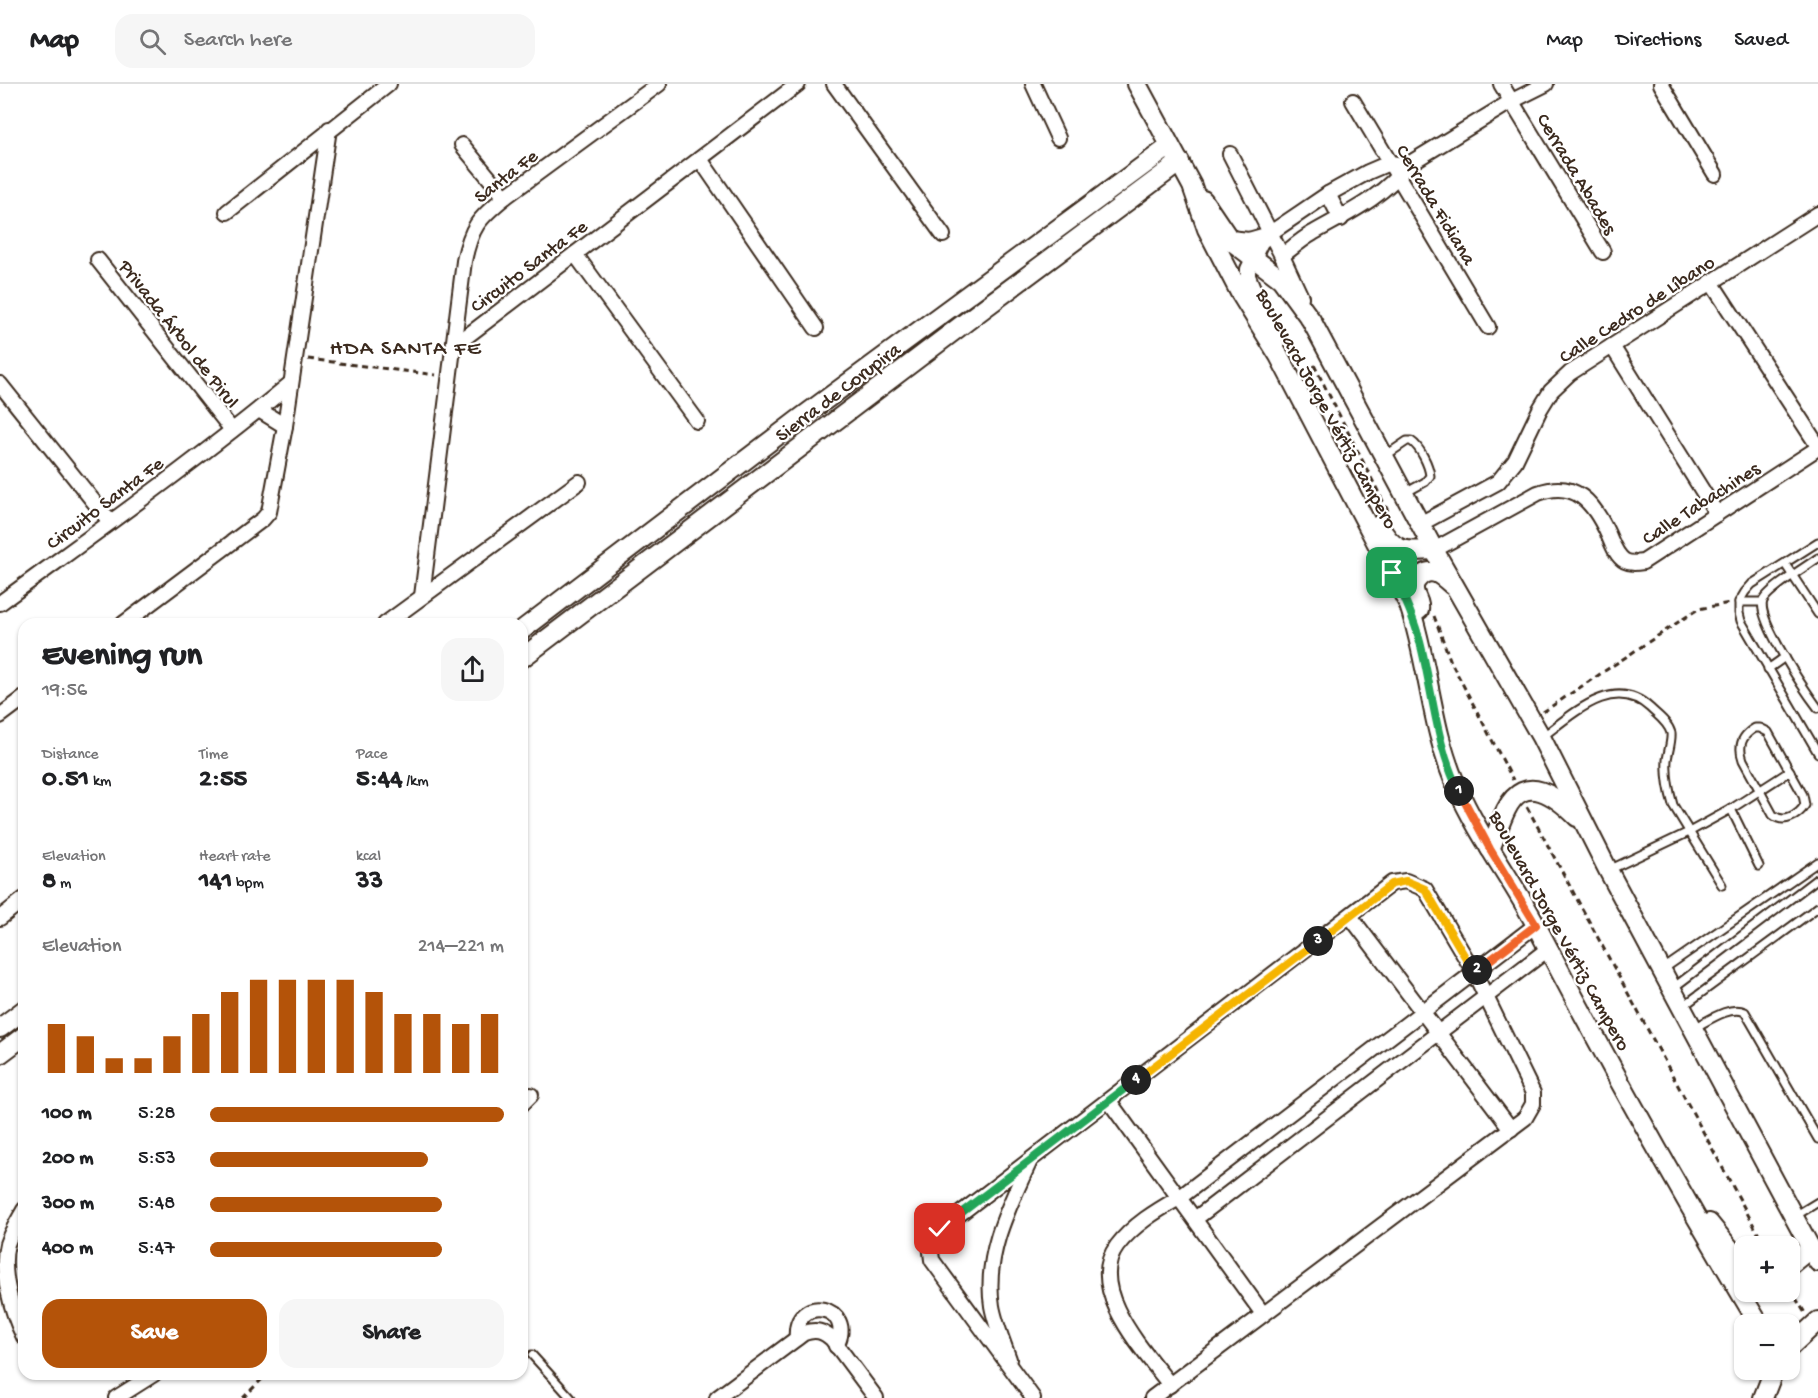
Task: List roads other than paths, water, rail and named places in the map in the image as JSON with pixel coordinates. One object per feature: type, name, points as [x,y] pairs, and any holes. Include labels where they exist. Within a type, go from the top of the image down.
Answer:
[{"type":"main road","name":"Boulevard Jorge Vértiz Campero","points":[[1137,84],[1192,186],[1206,229],[1240,293],[1279,356],[1409,605],[1421,643],[1446,760],[1456,785],[1490,849],[1536,925],[1677,1188],[1753,1314]]},
{"type":"main road","name":"Sierra de Corupira","points":[[528,625],[798,420],[1170,146]]},
{"type":"main road","name":"Sierra de Corupira","points":[[528,653],[1180,162]]},
{"type":"main road","name":"Boulevard Jorge Vértiz Campero","points":[[1192,186],[1230,240],[1288,286],[1311,320],[1455,588],[1532,719],[1680,1008],[1814,1256]]},
{"type":"main road","points":[[1230,240],[1249,242],[1266,235]]},
{"type":"main road","points":[[1343,479],[1362,493],[1390,543],[1408,550],[1434,550]]},
{"type":"main road","points":[[1414,620],[1420,606],[1414,586],[1419,577],[1428,572],[1434,572],[1455,588]]},
{"type":"main road","points":[[1490,849],[1506,810],[1520,794],[1531,790],[1553,795],[1588,830]]},
{"type":"main road","points":[[0,1028],[18,1020]]},
{"type":"main road","points":[[0,1054],[18,1040]]},
{"type":"main road","points":[[1677,1188],[1734,1254]]},
{"type":"main road","points":[[1800,1335],[1818,1321]]},
{"type":"main road","points":[[1763,1398],[1770,1380]]},
{"type":"street","points":[[227,212],[329,129],[389,84]]},
{"type":"street","name":"Santa Fe","points":[[454,346],[464,261],[473,229],[489,210],[505,197],[659,84]]},
{"type":"street","name":"Circuito Santa Fe","points":[[454,346],[798,84]]},
{"type":"street","points":[[834,84],[943,235]]},
{"type":"street","points":[[1033,84],[1058,138]]},
{"type":"street","name":"Cerrada Abades","points":[[1501,84],[1602,252]]},
{"type":"street","points":[[1282,256],[1311,234],[1341,219],[1398,177],[1407,165],[1512,101],[1546,84]]},
{"type":"street","points":[[1661,84],[1715,174]]},
{"type":"street","name":"Cerrada Fidiana","points":[[1353,101],[1488,327]]},
{"type":"street","points":[[131,618],[269,512],[285,426],[329,129]]},
{"type":"street","points":[[462,145],[505,197]]},
{"type":"street","points":[[1230,154],[1266,235],[1282,256],[1311,320]]},
{"type":"street","points":[[700,159],[816,328]]},
{"type":"street","points":[[1279,356],[1273,328],[1248,276],[1253,258],[1266,235],[1328,194],[1389,162],[1407,165]]},
{"type":"street","points":[[1328,194],[1341,219]]},
{"type":"street","name":"Calle Cedro de Líbano","points":[[1420,524],[1505,494],[1515,461],[1551,391],[1570,373],[1711,282],[1816,219]]},
{"type":"street","points":[[575,254],[697,421]]},
{"type":"street","name":"Privada Árbol de Pirul","points":[[98,261],[232,430]]},
{"type":"street","points":[[1711,282],[1818,447]]},
{"type":"street","points":[[422,596],[454,346]]},
{"type":"street","points":[[1612,346],[1717,514]]},
{"type":"street","points":[[0,384],[110,522]]},
{"type":"street","name":"Circuito Santa Fe","points":[[0,603],[259,410],[290,384]]},
{"type":"street","points":[[259,410],[285,426]]},
{"type":"street","name":"Calle Tabachines","points":[[1434,550],[1505,494],[1548,489],[1571,490],[1582,496],[1600,517],[1617,554],[1625,561],[1643,562],[1818,447]]},
{"type":"street","points":[[393,618],[579,482]]},
{"type":"street","points":[[0,717],[18,703]]},
{"type":"street","points":[[1033,1398],[932,1260],[930,1244],[940,1229],[1392,884],[1406,881],[1425,889],[1474,972],[1533,1093],[1533,1104],[1525,1118],[1152,1398]]},
{"type":"street","points":[[0,918],[18,904]]},
{"type":"street","points":[[1350,916],[1510,1129]]},
{"type":"street","points":[[1170,1385],[1127,1329],[1114,1305],[1107,1274],[1115,1249],[1133,1228],[1179,1198],[1536,925]]},
{"type":"street","points":[[1195,1219],[1548,949]]},
{"type":"street","points":[[1109,1101],[1263,1314]]},
{"type":"street","points":[[1012,1370],[992,1306],[991,1273],[1005,1212],[1030,1162]]},
{"type":"street","points":[[18,1222],[6,1246],[4,1277],[18,1325]]},
{"type":"street","points":[[797,1338],[796,1329],[804,1314],[811,1310],[827,1310],[839,1322],[840,1338],[836,1346]]},
{"type":"street","points":[[717,1398],[804,1333],[818,1330],[825,1333],[876,1398]]},
{"type":"street","points":[[116,1398],[144,1380]]},
{"type":"lane","points":[[1385,456],[1407,441],[1416,444],[1430,470],[1430,476],[1425,482],[1405,493]]},
{"type":"lane","points":[[1818,542],[1752,584],[1740,602],[1739,613],[1741,621],[1768,669],[1818,753]]},
{"type":"lane","points":[[1740,602],[1762,602],[1793,574],[1818,558]]},
{"type":"lane","points":[[1785,564],[1818,614]]},
{"type":"lane","points":[[1762,602],[1765,620],[1785,657],[1818,708]]},
{"type":"lane","points":[[1768,669],[1785,657]]},
{"type":"lane","points":[[1541,737],[1588,703],[1609,694],[1628,695],[1644,702],[1664,721],[1671,733],[1667,762],[1669,792],[1673,805],[1722,885]]},
{"type":"lane","points":[[1760,728],[1768,732],[1790,771],[1805,799],[1805,805],[1797,814],[1784,819],[1775,818],[1758,792],[1740,751],[1740,744],[1747,732],[1760,728]]},
{"type":"lane","points":[[1608,870],[1689,832],[1731,809],[1790,771]]},
{"type":"lane","points":[[1731,809],[1759,866]]},
{"type":"lane","points":[[1662,971],[1818,862]]},
{"type":"lane","points":[[1671,989],[1818,878]]},
{"type":"lane","points":[[1680,1008],[1818,907]]},
{"type":"lane","points":[[1692,1029],[1731,1011],[1738,1009],[1745,1012],[1818,1139]]},
{"type":"lane","points":[[1793,1218],[1818,1202]]},
{"type":"lane","points":[[532,1355],[571,1398]]},
{"type":"district","name":"HDA SANTA FE","points":[[406,346]]}]
